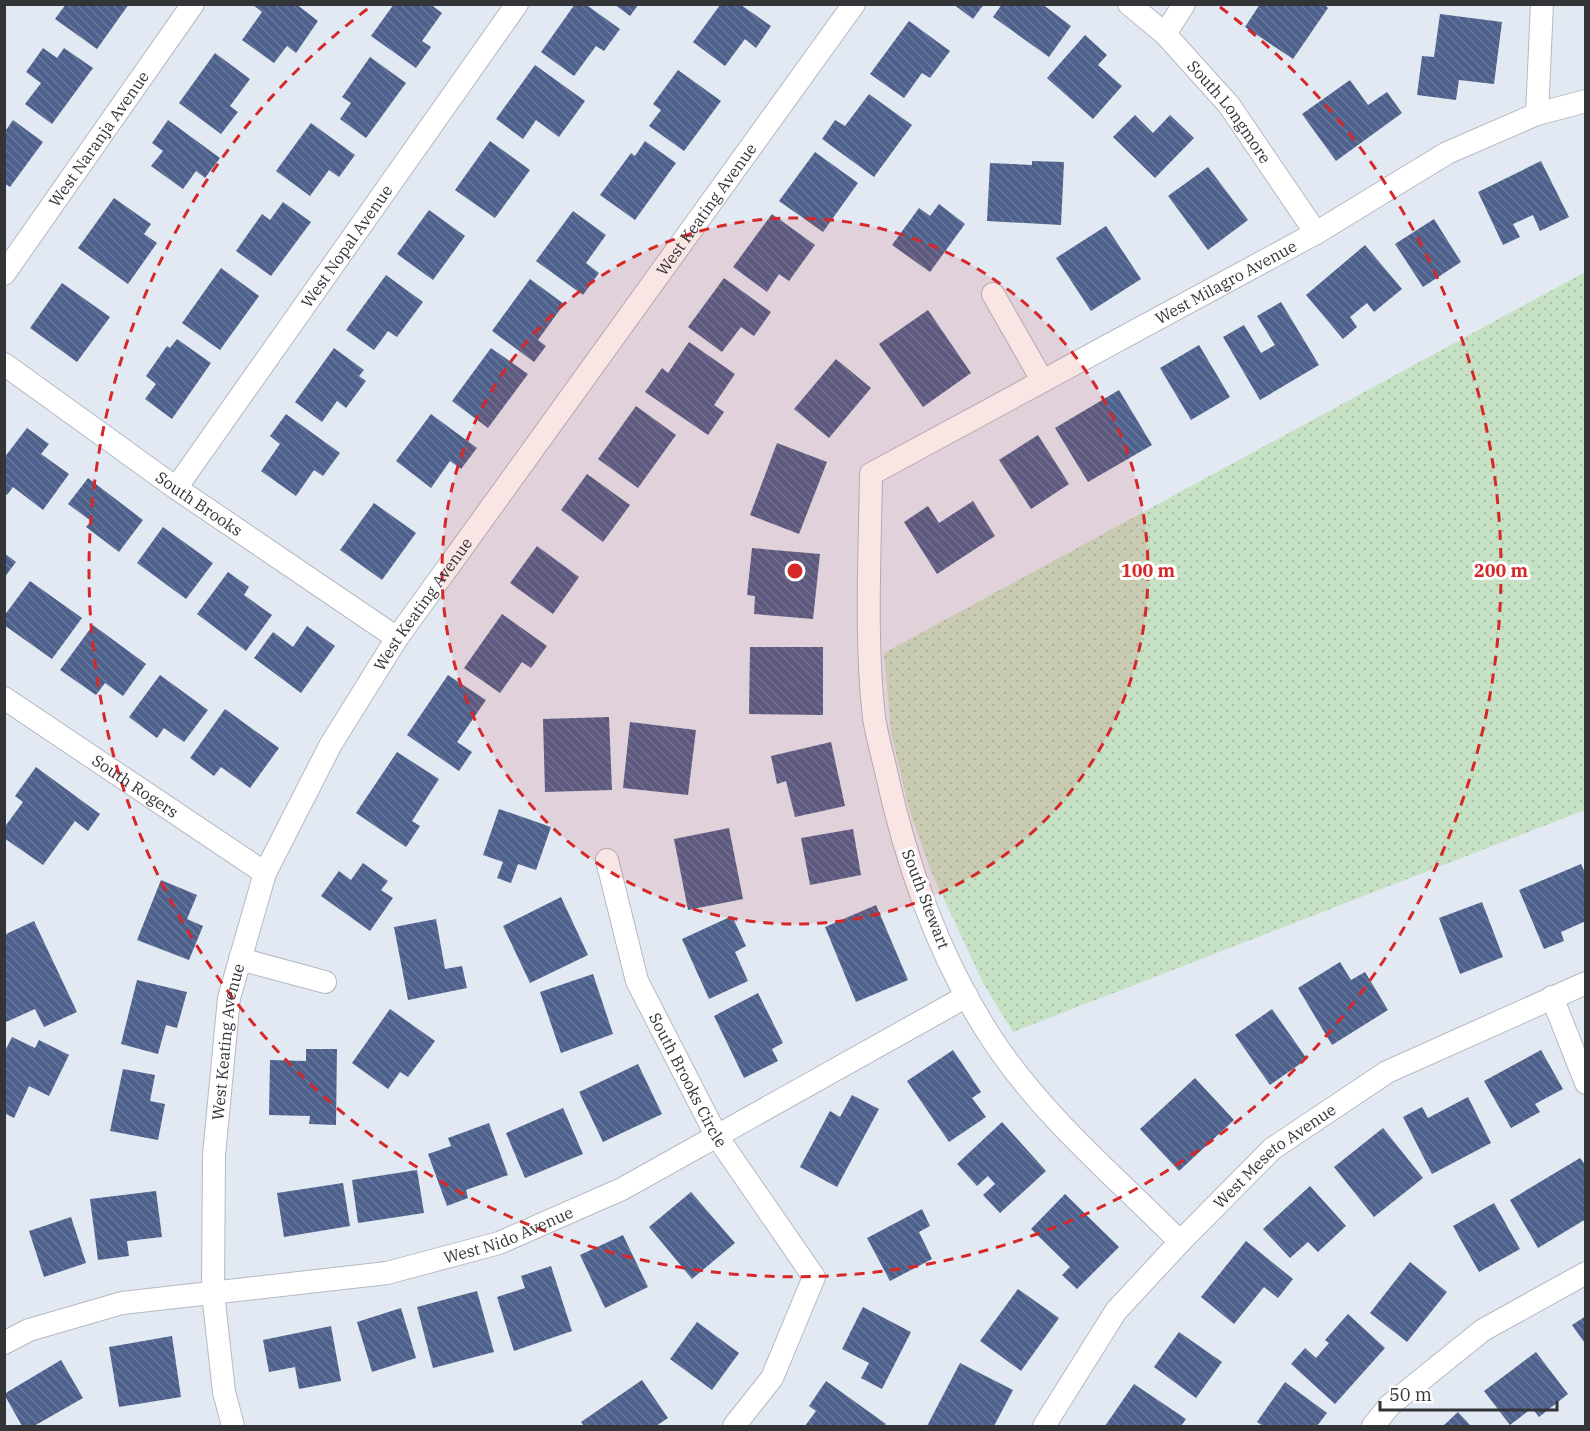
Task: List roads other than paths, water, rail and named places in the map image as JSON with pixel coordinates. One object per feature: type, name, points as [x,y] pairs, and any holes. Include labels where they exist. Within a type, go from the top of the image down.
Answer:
[{"type":"street","name":"West Naranja Avenue","points":[[4,274],[193,4]]},
{"type":"street","name":"West Nopal Avenue","points":[[176,488],[517,4]]},
{"type":"street","name":"West Keating Avenue","points":[[233,1426],[224,1392],[213,1293],[214,1155],[229,998],[265,873],[331,744],[397,638],[854,4]]},
{"type":"street","name":"South Longmore","points":[[1129,4],[1165,34],[1229,105],[1316,232]]},
{"type":"street","points":[[1165,34],[1184,4]]},
{"type":"street","points":[[1537,114],[1542,4]]},
{"type":"street","name":"West Milagro Avenue","points":[[871,474],[1316,232],[1447,153],[1537,114],[1586,101]]},
{"type":"street","points":[[993,294],[1042,380]]},
{"type":"street","name":"South Brooks","points":[[4,364],[176,488],[397,638]]},
{"type":"street","name":"South Stewart","points":[[871,474],[870,662],[875,720],[891,797],[911,868],[966,996],[993,1040],[1026,1084],[1069,1133],[1180,1242]]},
{"type":"street","name":"South Rogers","points":[[7,706],[265,873]]},
{"type":"street","name":"South Brooks Circle","points":[[607,860],[637,981],[716,1135],[814,1276],[772,1378],[734,1426]]},
{"type":"street","points":[[240,959],[325,982]]},
{"type":"street","name":"West Meseto Avenue","points":[[1044,1426],[1116,1311],[1272,1149],[1387,1072],[1586,983]]},
{"type":"street","name":"West Nido Avenue","points":[[4,1343],[29,1330],[122,1303],[387,1273],[499,1243],[622,1189],[966,996]]},
{"type":"street","points":[[1552,997],[1586,1083]]},
{"type":"street","points":[[1373,1426],[1390,1405],[1483,1330],[1586,1273]]}]
